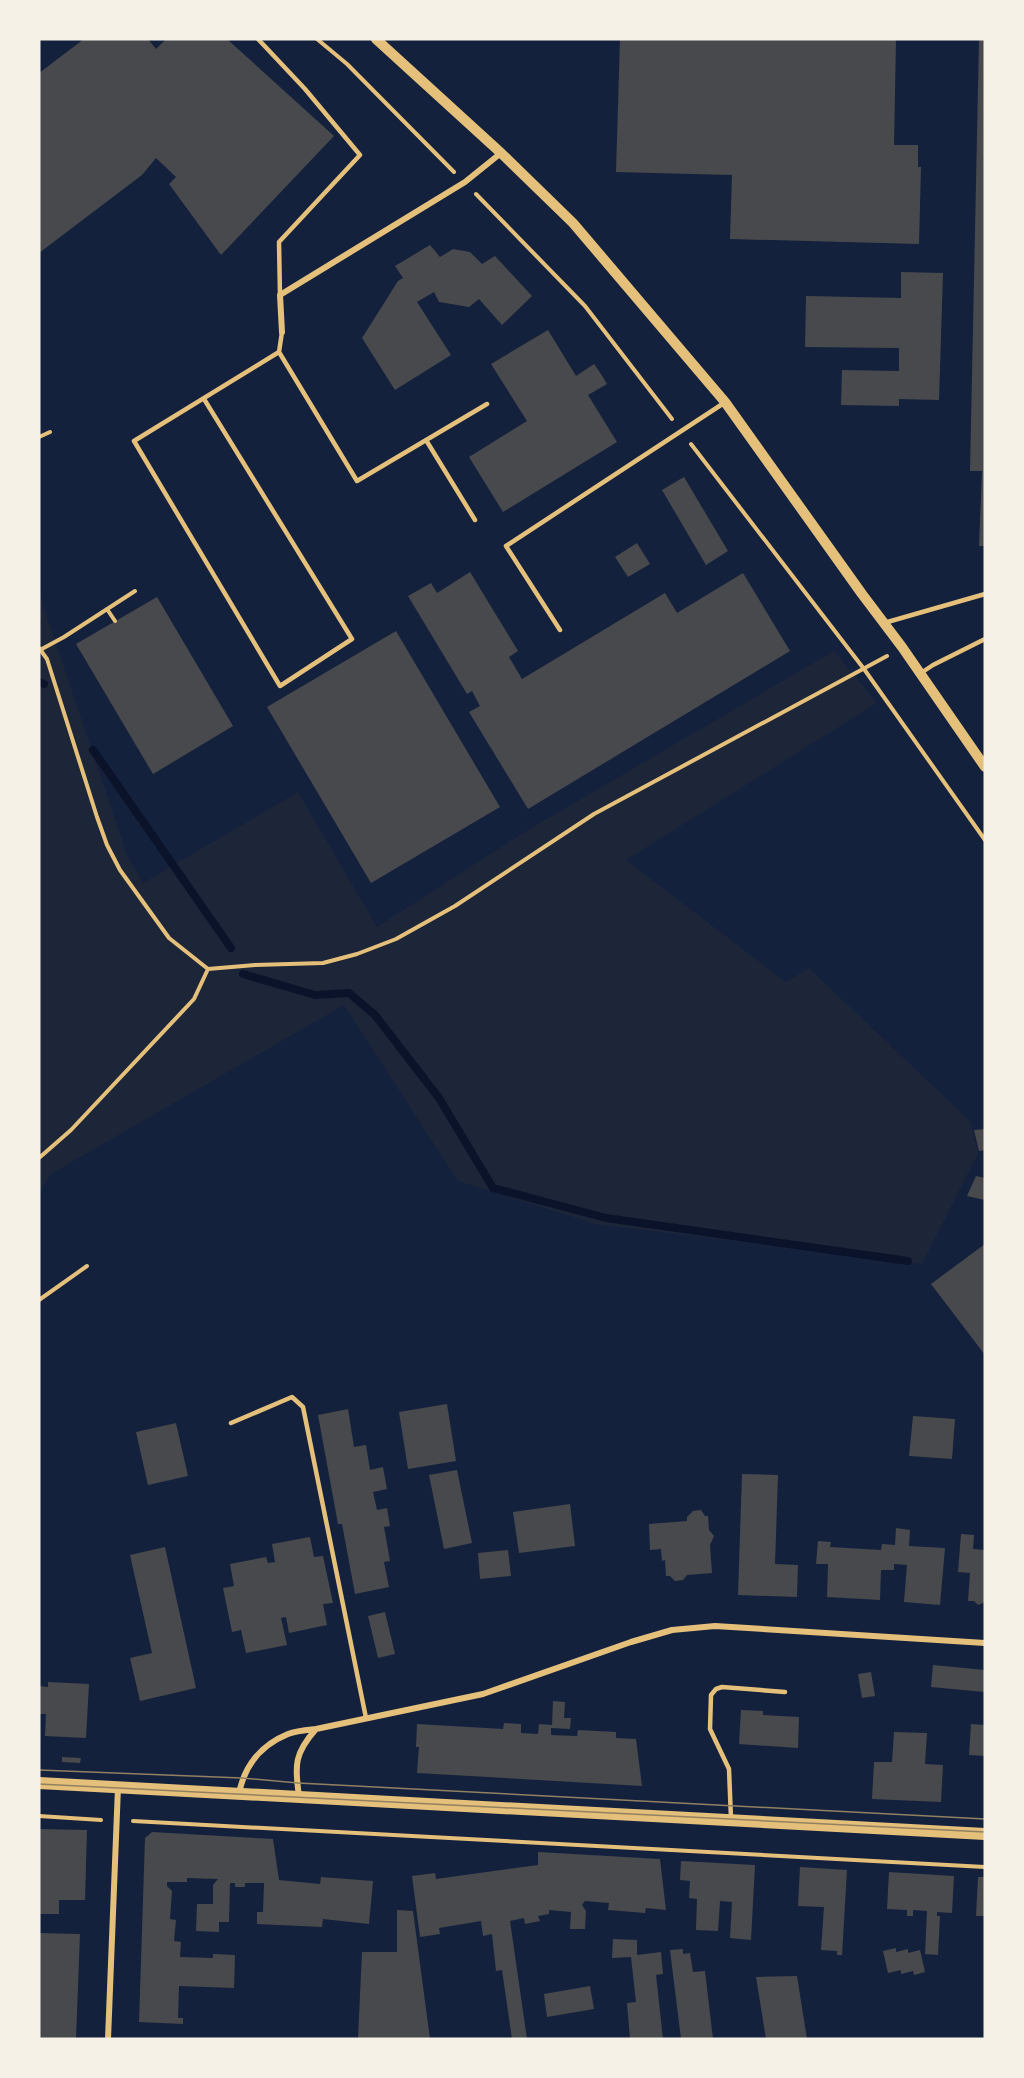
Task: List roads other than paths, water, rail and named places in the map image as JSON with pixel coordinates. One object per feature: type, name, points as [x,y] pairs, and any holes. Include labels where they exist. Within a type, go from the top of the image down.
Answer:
[{"type":"main road","points":[[39,1783],[985,1834]]},
{"type":"street","points":[[376,39],[501,153],[573,223],[725,402],[902,647],[985,767]]},
{"type":"street","points":[[282,332],[280,295],[465,182],[501,153]]},
{"type":"street","points":[[239,1794],[242,1778],[251,1759],[289,1734],[483,1694],[672,1630],[715,1626],[985,1643]]},
{"type":"street","points":[[299,1797],[297,1757],[304,1743],[316,1729]]},
{"type":"street","points":[[108,2039],[118,1786]]},
{"type":"lane","points":[[258,39],[305,89],[360,155],[279,242],[280,295]]},
{"type":"lane","points":[[282,332],[279,352],[357,481],[487,404]]},
{"type":"lane","points":[[204,399],[352,639],[280,687],[134,441],[279,352]]},
{"type":"lane","points":[[561,630],[506,546],[725,402]]},
{"type":"lane","points":[[426,440],[475,520]]},
{"type":"lane","points":[[884,623],[985,594]]},
{"type":"lane","points":[[920,674],[985,639]]},
{"type":"lane","points":[[231,1423],[292,1397],[303,1407],[366,1718]]},
{"type":"lane","points":[[730,1819],[729,1769],[710,1729],[711,1695],[716,1689],[722,1687],[785,1692]]},
{"type":"waterway","points":[[39,682],[44,684]]},
{"type":"waterway","points":[[93,750],[231,948]]},
{"type":"waterway","points":[[243,974],[315,995],[349,993],[375,1015],[439,1098],[493,1188],[606,1218],[908,1261]]},
{"type":"tram line","points":[[39,1770],[242,1778],[298,1783],[985,1819]]},
{"type":"tram line","points":[[39,1784],[985,1832]]}]
